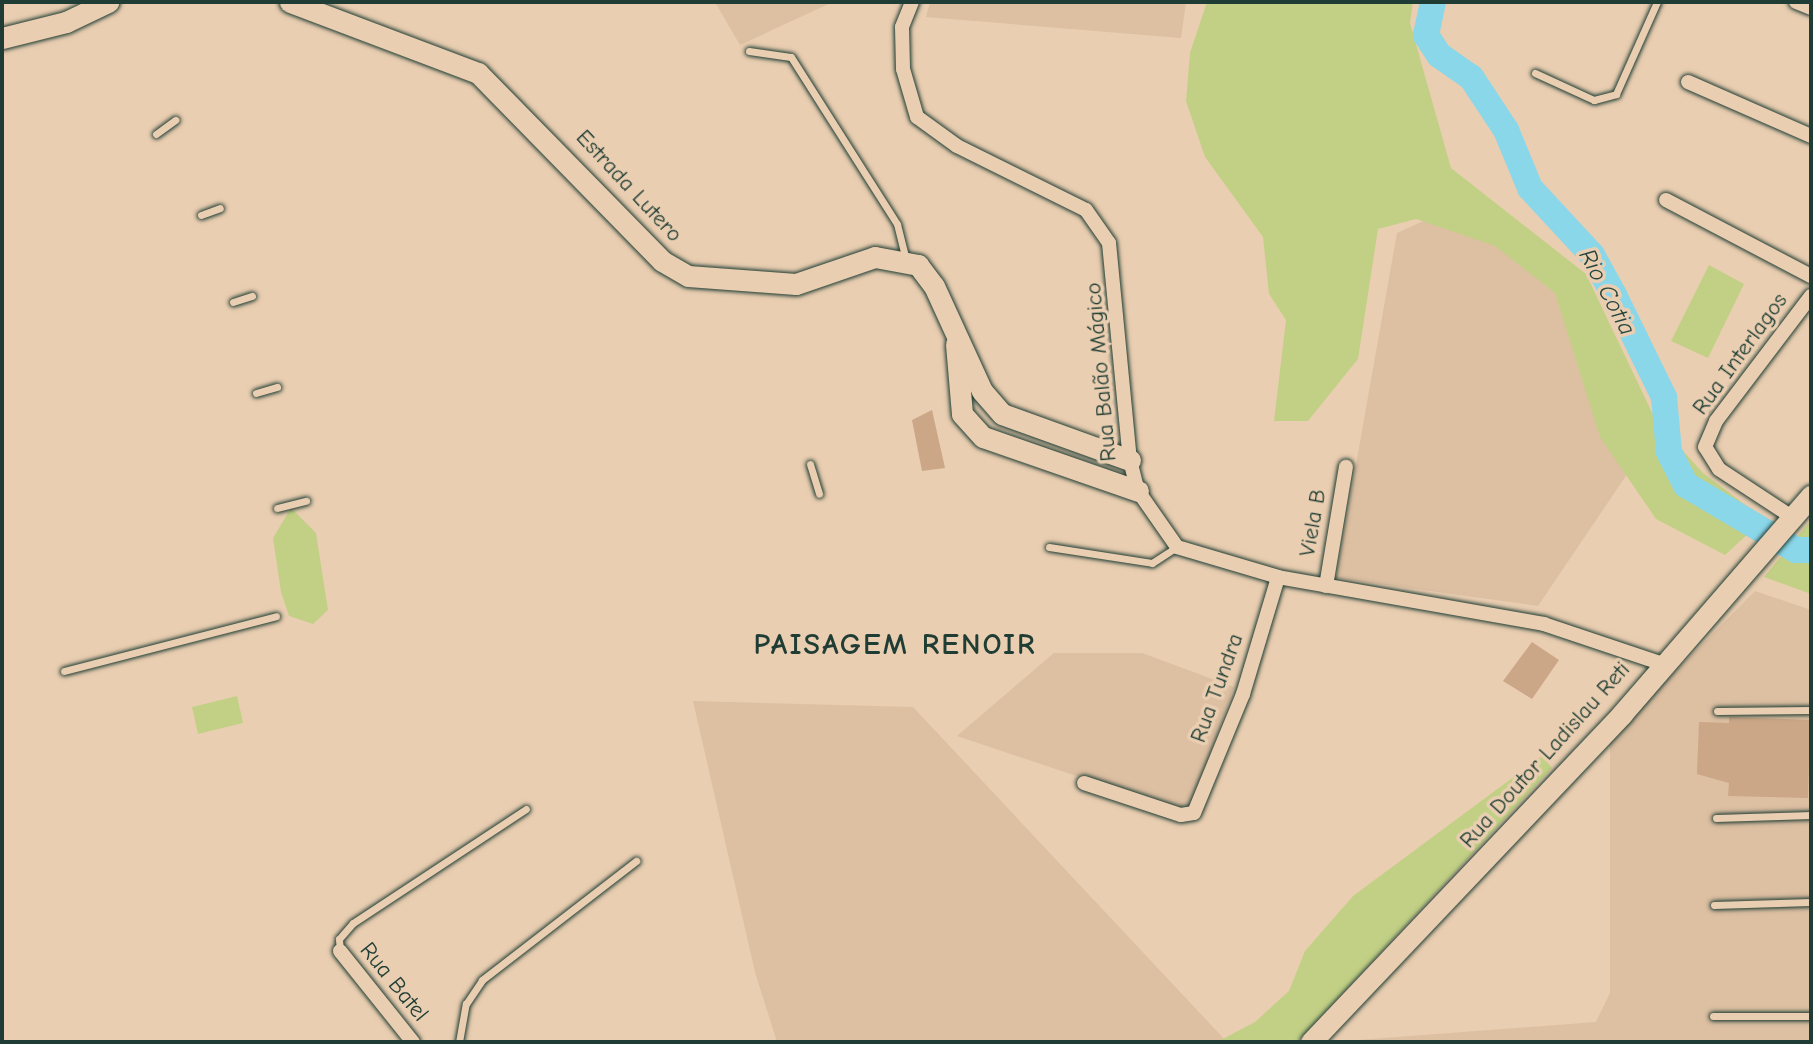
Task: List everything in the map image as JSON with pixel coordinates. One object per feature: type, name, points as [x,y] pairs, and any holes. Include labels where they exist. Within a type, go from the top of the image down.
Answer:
[{"type":"street","name":"Estrada Lutero","points":[[289,2],[478,73],[662,261],[688,276],[796,284],[875,257],[906,260]]},
{"type":"street","name":"Rua Balão Mágico","points":[[912,2],[902,27],[903,69],[917,117],[957,146],[1086,210],[1110,243],[1129,460],[1138,491],[1177,547]]},
{"type":"street","points":[[1796,2],[1811,8]]},
{"type":"street","points":[[2,38],[101,4]]},
{"type":"street","points":[[1688,82],[1811,136]]},
{"type":"street","points":[[1666,200],[1811,276]]},
{"type":"street","points":[[906,260],[928,275],[956,342],[978,411],[995,443],[1138,491]]},
{"type":"street","name":"Rua Interlagos","points":[[1792,523],[1719,469],[1705,447],[1716,421],[1811,296]]},
{"type":"street","points":[[956,342],[978,411]]},
{"type":"street","points":[[978,411],[1129,460]]},
{"type":"street","name":"Viela B","points":[[1326,586],[1346,467]]},
{"type":"street","name":"Rua Doutor Ladislau Reti","points":[[1311,1042],[1762,556],[1792,523],[1811,496]]},
{"type":"street","points":[[1177,547],[1278,577],[1544,624],[1663,664]]},
{"type":"street","name":"Rua Tundra","points":[[1084,783],[1181,815],[1194,813],[1243,694],[1278,577]]},
{"type":"street","name":"Rua Batel","points":[[340,951],[413,1042]]},
{"type":"lane","points":[[1535,73],[1594,100],[1616,94],[1657,2]]},
{"type":"lane","points":[[749,51],[791,57],[897,224],[906,260]]},
{"type":"lane","points":[[156,134],[175,120]]},
{"type":"lane","points":[[201,215],[220,208]]},
{"type":"lane","points":[[233,302],[252,296]]},
{"type":"lane","points":[[256,393],[276,387]]},
{"type":"lane","points":[[810,464],[819,494]]},
{"type":"lane","points":[[277,508],[306,501]]},
{"type":"lane","points":[[1049,547],[1152,563],[1177,547]]},
{"type":"lane","points":[[64,671],[276,616]]},
{"type":"lane","points":[[1717,711],[1811,710]]},
{"type":"lane","points":[[340,951],[339,939],[353,923],[526,808]]},
{"type":"lane","points":[[1716,818],[1811,815]]},
{"type":"lane","points":[[459,1042],[466,1004],[482,980],[636,861]]},
{"type":"lane","points":[[1714,905],[1811,902]]},
{"type":"lane","points":[[1713,1016],[1811,1016]]},
{"type":"shaded area","points":[[715,2],[833,2],[740,45]]},
{"type":"shaded area","points":[[930,2],[1186,2],[1181,38],[926,17]]},
{"type":"shaded area","points":[[1450,209],[1560,279],[1644,449],[1538,606],[1336,578],[1397,233]]},
{"type":"shaded area","points":[[1755,591],[1811,610],[1811,1042],[1331,1042],[1596,1022],[1610,993],[1610,737]]},
{"type":"shaded area","points":[[1054,653],[1142,653],[1234,687],[1194,799],[1181,811],[957,736]]},
{"type":"shaded area","points":[[693,701],[913,707],[1227,1042],[777,1042],[755,972]]},
{"type":"green space","points":[[1207,2],[1413,2],[1410,23],[1451,168],[1586,274],[1656,421],[1703,473],[1764,519],[1725,555],[1656,519],[1600,437],[1555,293],[1495,246],[1416,219],[1378,229],[1358,359],[1308,421],[1274,421],[1286,320],[1269,294],[1263,237],[1205,157],[1186,101],[1190,53]]},
{"type":"green space","points":[[1709,265],[1744,284],[1708,358],[1671,341]]},
{"type":"green space","points":[[291,508],[316,533],[328,610],[313,624],[289,616],[281,592],[273,538]]},
{"type":"green space","points":[[1811,520],[1811,594],[1764,577]]},
{"type":"green space","points":[[237,696],[243,723],[198,734],[192,707]]},
{"type":"green space","points":[[1542,756],[1552,768],[1297,1042],[1217,1042],[1255,1022],[1289,991],[1305,951],[1353,896]]},
{"type":"building","points":[[932,410],[945,468],[922,471],[912,420]]},
{"type":"building","points":[[1532,642],[1559,660],[1532,699],[1503,681]]},
{"type":"building","points":[[1729,717],[1810,720],[1808,798],[1728,796],[1729,783],[1697,774],[1699,722],[1729,723]]},
{"type":"waterway","name":"Rio Cotia","points":[[1433,2],[1426,35],[1439,55],[1471,77],[1506,130],[1530,188],[1592,255],[1614,295],[1664,397],[1669,452],[1686,485],[1796,550],[1811,550]]},
{"type":"district","name":"PAISAGEM RENOIR","points":[[895,645]]}]
